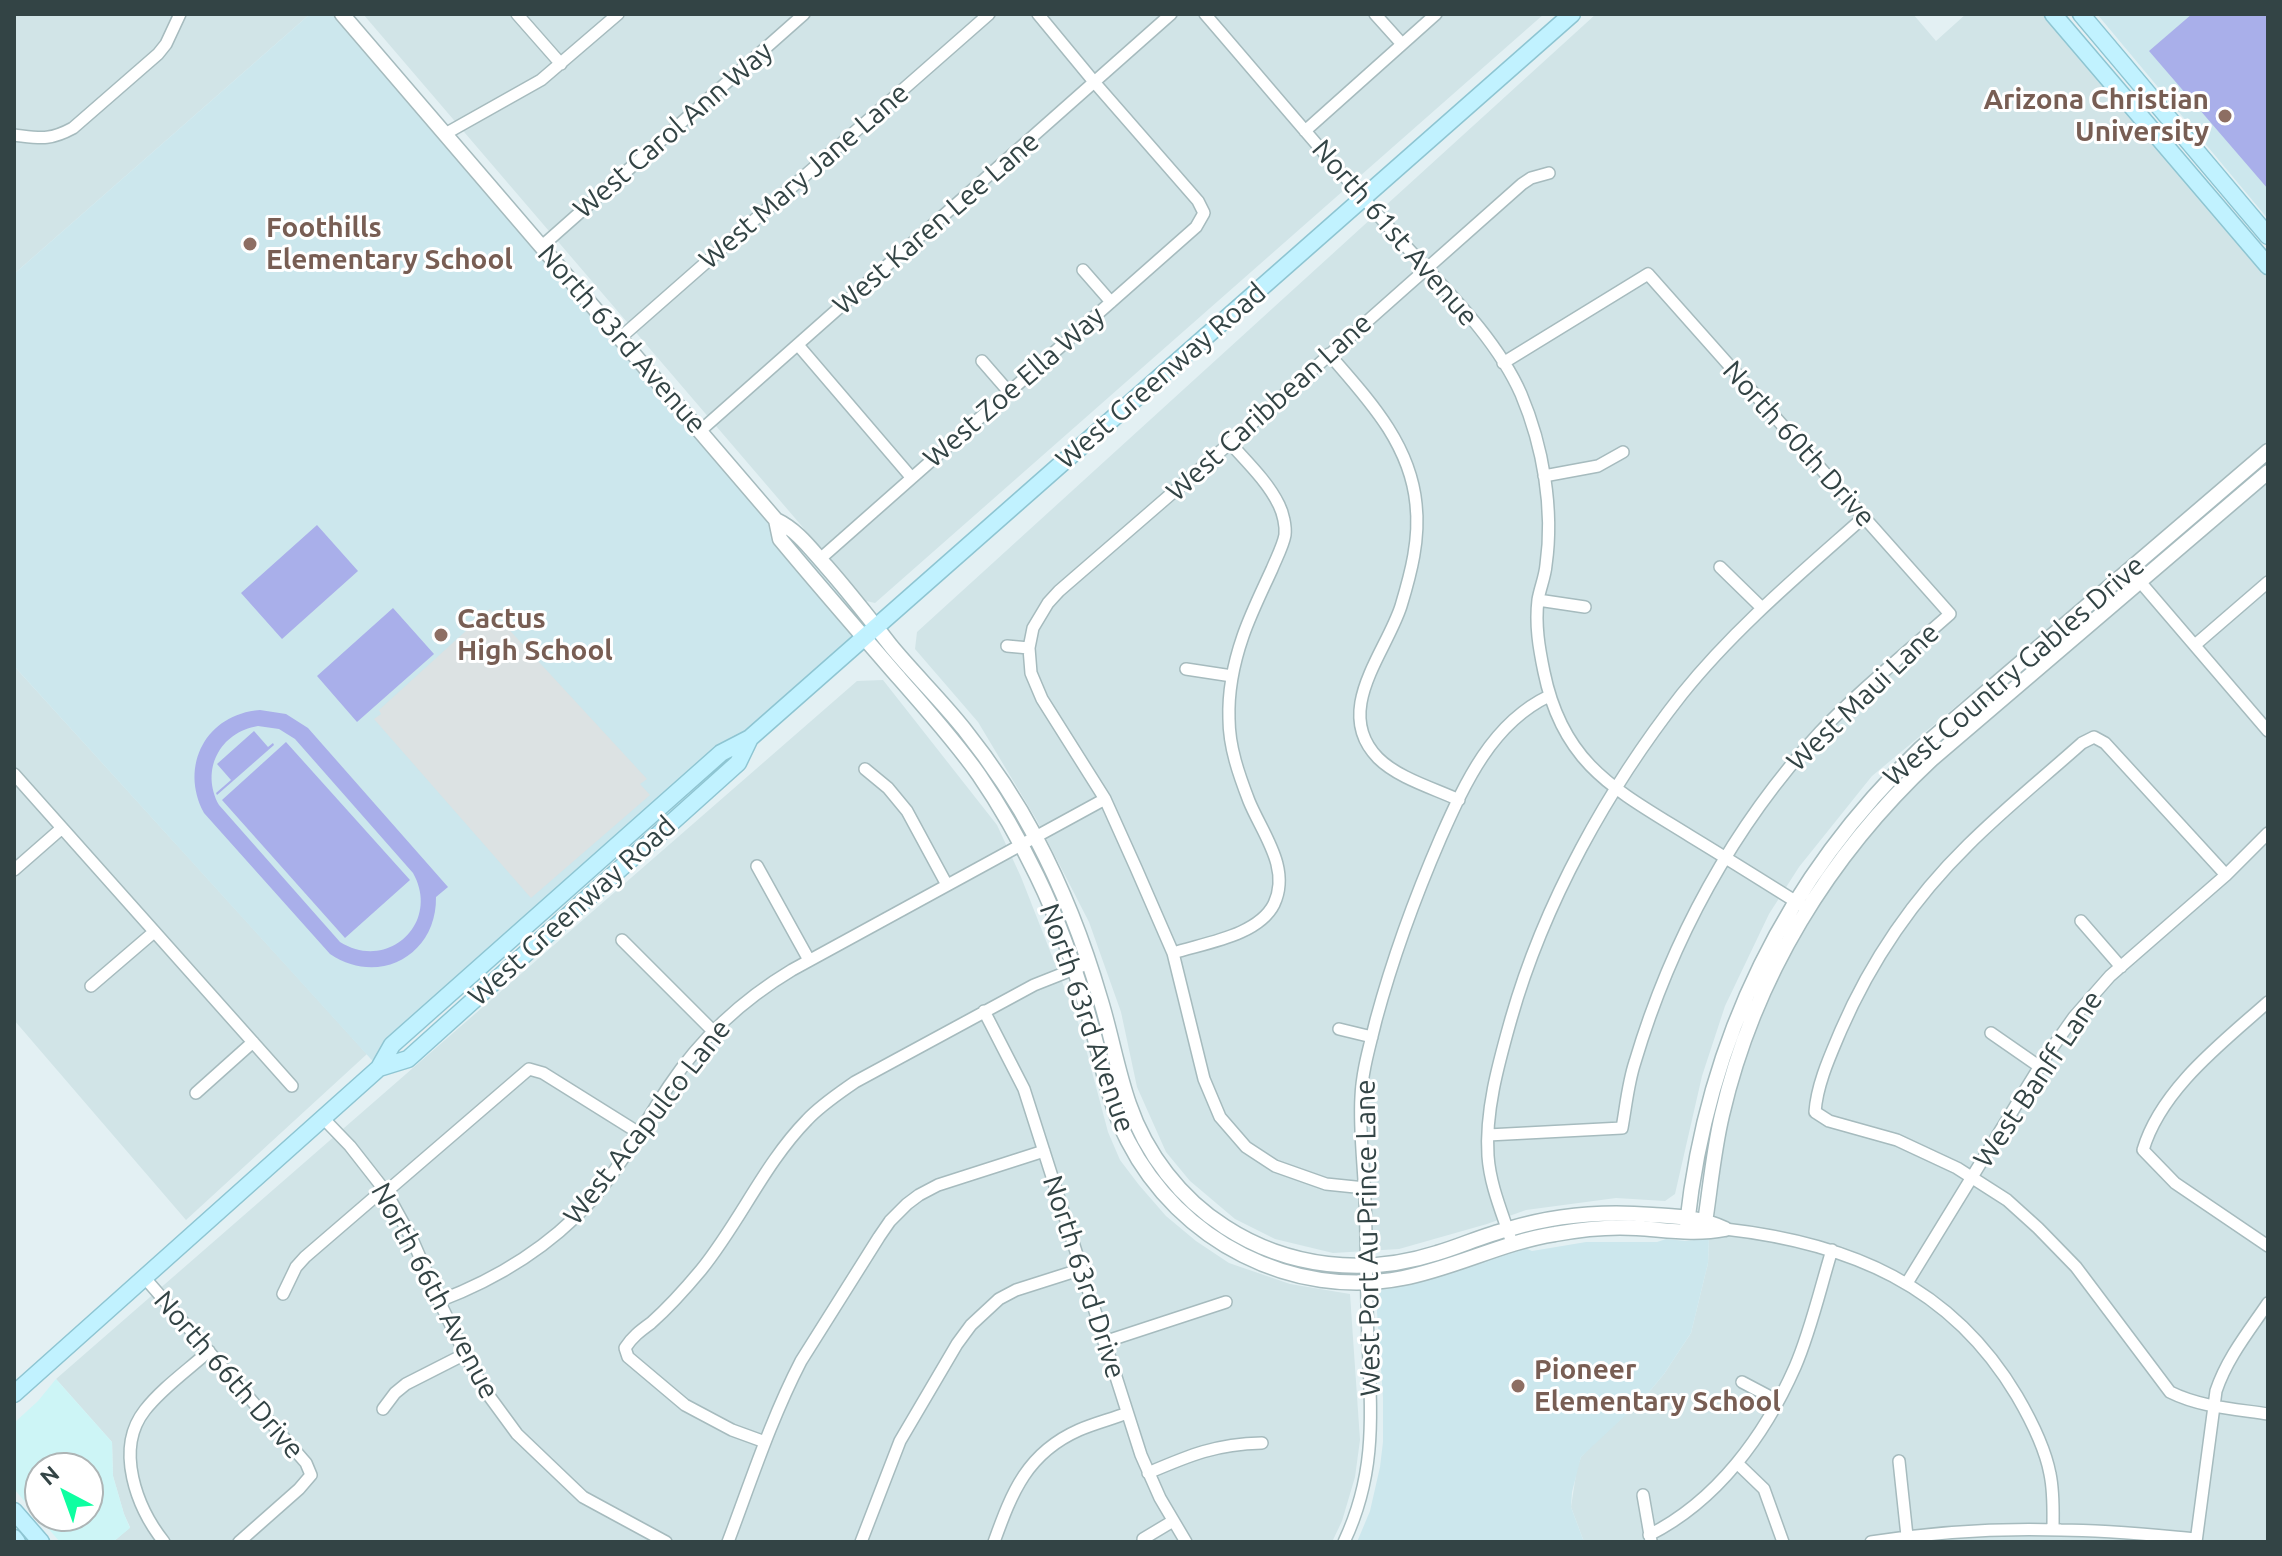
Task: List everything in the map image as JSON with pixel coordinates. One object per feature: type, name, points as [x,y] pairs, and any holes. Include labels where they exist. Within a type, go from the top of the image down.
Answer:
[{"type":"main road","name":"West Greenway Road","points":[[14,1394],[379,1068],[392,1045],[721,753],[750,738],[1572,14]]},
{"type":"main road","points":[[2053,14],[2268,266]]},
{"type":"main road","points":[[2081,14],[2268,236]]},
{"type":"main road","name":"West Greenway Road","points":[[379,1068],[408,1059],[738,763],[750,738]]},
{"type":"main road","points":[[557,900],[564,919]]},
{"type":"main road","points":[[14,1511],[41,1542]]},
{"type":"street","points":[[14,135],[57,137],[73,128],[158,54],[180,14]]},
{"type":"street","name":"North 63rd Avenue","points":[[342,14],[776,520],[792,528],[820,559],[995,799],[1082,967]]},
{"type":"street","points":[[517,14],[561,64]]},
{"type":"street","points":[[445,134],[525,90],[561,64],[618,14]]},
{"type":"street","name":"West Carol Ann Way","points":[[542,246],[804,14]]},
{"type":"street","name":"West Mary Jane Lane","points":[[620,338],[989,14]]},
{"type":"street","points":[[1038,14],[1095,83]]},
{"type":"street","name":"West Karen Lee Lane","points":[[700,431],[1171,14]]},
{"type":"street","name":"North 61st Avenue","points":[[1205,14],[1481,331],[1520,391],[1544,476],[1549,523],[1546,566],[1538,600],[1537,631],[1549,696],[1560,725],[1571,742],[1615,790],[1801,905]]},
{"type":"street","points":[[1375,14],[1402,44]]},
{"type":"street","points":[[1305,131],[1436,14]]},
{"type":"street","name":"West Zoe Ella Way","points":[[820,559],[1196,227],[1204,213],[1198,201],[1095,83]]},
{"type":"street","name":"West Caribbean Lane","points":[[1029,648],[1033,628],[1059,591],[1522,184],[1549,173]]},
{"type":"street","points":[[1083,270],[1111,302]]},
{"type":"street","name":"North 60th Drive","points":[[1503,363],[1648,274],[1950,614]]},
{"type":"street","points":[[798,345],[911,477]]},
{"type":"street","points":[[1329,354],[1389,428],[1404,454],[1416,503],[1414,556],[1400,609],[1360,698],[1359,717],[1371,750],[1381,761],[1407,777],[1459,800]]},
{"type":"street","points":[[982,361],[1009,392]]},
{"type":"street","points":[[1173,953],[1250,929],[1273,905],[1279,884],[1270,844],[1250,803],[1230,738],[1229,715],[1232,676],[1243,636],[1285,534],[1279,504],[1230,443]]},
{"type":"street","name":"West Country Gables Drive","points":[[2135,575],[2268,451]]},
{"type":"street","points":[[1544,476],[1598,466],[1623,452]]},
{"type":"street","name":"West Country Gables Drive","points":[[1687,1226],[1706,1110],[1751,984],[1851,821],[1899,769],[1952,721],[2268,472]]},
{"type":"street","points":[[1509,1236],[1490,1177],[1488,1135],[1500,1063],[1519,991],[1552,908],[1579,853],[1615,790],[1683,694],[1762,608],[1864,517]]},
{"type":"street","name":"North 63rd Avenue","points":[[776,520],[780,539],[963,728],[1005,787],[1036,838],[1075,924],[1082,967],[1121,1127],[1137,1157],[1170,1201],[1215,1239],[1259,1263],[1328,1280],[1366,1274],[1405,1278],[1423,1265],[1509,1236],[1607,1228],[1687,1226],[1725,1229],[1785,1237],[1849,1255],[1907,1283],[1944,1310],[1995,1363],[2026,1412],[2042,1446],[2050,1474],[2053,1530]]},
{"type":"street","points":[[1720,567],[1762,608]]},
{"type":"street","points":[[2135,575],[2268,731]]},
{"type":"street","points":[[2195,645],[2268,582]]},
{"type":"street","points":[[1538,600],[1585,607]]},
{"type":"street","name":"West Maui Lane","points":[[1488,1135],[1622,1128],[1634,1064],[1656,1003],[1683,936],[1725,857],[1768,793],[1819,733],[1950,614]]},
{"type":"street","points":[[1007,646],[1029,648],[1031,673],[1042,699],[1105,799],[1173,953],[1204,1079],[1220,1117],[1246,1147],[1275,1166],[1326,1184],[1365,1188]]},
{"type":"street","points":[[1186,669],[1232,676]]},
{"type":"street","name":"West Port Au Prince Lane","points":[[1344,1542],[1362,1495],[1371,1444],[1361,1099],[1372,1037],[1406,922],[1459,800],[1490,744],[1520,714],[1549,696]]},
{"type":"street","points":[[2226,875],[2105,743],[2094,737],[2082,743],[1968,844],[1909,911],[1874,964],[1847,1017],[1816,1097],[1815,1112],[1829,1121],[1897,1140],[1972,1177],[2007,1200],[2076,1267],[2170,1392],[2186,1400],[2268,1414]]},
{"type":"street","points":[[865,769],[888,788],[907,811],[947,885]]},
{"type":"street","points":[[14,774],[292,1086]]},
{"type":"street","name":"West Acapulco Lane","points":[[439,1301],[483,1283],[513,1266],[561,1231],[606,1182],[683,1066],[713,1031],[755,994],[809,960],[1105,799]]},
{"type":"street","points":[[14,870],[62,828]]},
{"type":"street","name":"West Banff Lane","points":[[1907,1283],[2074,1017],[2110,976],[2226,875],[2268,833]]},
{"type":"street","points":[[757,866],[809,960]]},
{"type":"street","name":"West Country Gables Drive","points":[[1704,1227],[1717,1137],[1740,1053],[1764,987],[1801,905]]},
{"type":"street","points":[[2081,921],[2121,967]]},
{"type":"street","points":[[91,986],[154,932]]},
{"type":"street","points":[[622,940],[713,1031]]},
{"type":"street","points":[[765,1442],[732,1430],[685,1405],[628,1357],[625,1348],[633,1336],[701,1270],[723,1242],[782,1149],[807,1119],[828,1101],[855,1082],[984,1011],[1034,985],[1082,967]]},
{"type":"street","points":[[2268,1002],[2186,1078],[2148,1135],[2143,1150],[2175,1183],[2268,1246]]},
{"type":"street","name":"North 63rd Drive","points":[[984,1011],[1024,1089],[1148,1473],[1186,1542]]},
{"type":"street","points":[[1339,1029],[1372,1037]]},
{"type":"street","points":[[1991,1033],[2040,1067]]},
{"type":"street","points":[[196,1093],[253,1042]]},
{"type":"street","points":[[283,1294],[296,1267],[305,1257],[529,1069],[543,1073],[639,1133]]},
{"type":"street","name":"North 66th Avenue","points":[[323,1118],[350,1146],[385,1191],[412,1239],[439,1301],[484,1389],[517,1434],[583,1497],[666,1542]]},
{"type":"street","points":[[728,1542],[765,1442],[801,1361],[890,1221],[919,1195],[938,1185],[1044,1151]]},
{"type":"street","points":[[1643,1495],[1650,1539],[1691,1508],[1737,1463],[1765,1424],[1796,1366],[1832,1250]]},
{"type":"street","points":[[861,1542],[900,1441],[971,1325],[999,1299],[1016,1290],[1082,1269]]},
{"type":"street","name":"North 66th Drive","points":[[144,1277],[306,1463],[311,1475],[239,1542]]},
{"type":"street","points":[[1104,1342],[1226,1302]]},
{"type":"street","points":[[1871,1542],[1907,1536],[2053,1530],[2196,1540],[2222,1373],[2268,1303]]},
{"type":"street","points":[[164,1542],[145,1514],[135,1487],[130,1456],[133,1432],[146,1409],[209,1351]]},
{"type":"street","points":[[383,1409],[406,1384],[465,1354]]},
{"type":"street","points":[[1742,1382],[1778,1401]]},
{"type":"street","points":[[994,1542],[1013,1492],[1028,1468],[1044,1452],[1073,1433],[1127,1413]]},
{"type":"street","points":[[1148,1473],[1208,1449],[1262,1443]]},
{"type":"street","points":[[1899,1461],[1907,1536]]},
{"type":"street","points":[[1737,1463],[1764,1489],[1783,1542]]},
{"type":"street","points":[[1143,1539],[1173,1521]]},
{"type":"shaded area","points":[[14,14],[310,14],[14,274]]},
{"type":"shaded area","name":"Cactus High School","points":[[310,14],[342,14],[871,632],[379,1068],[14,666],[14,274]]},
{"type":"shaded area","points":[[363,14],[1544,14],[875,603],[866,601]]},
{"type":"shaded area","points":[[1596,14],[1913,14],[1936,41],[1966,14],[2045,14],[2268,275],[2268,442],[1872,776],[1799,867],[1769,914],[1725,1006],[1702,1076],[1675,1194],[1665,1201],[1616,1198],[1526,1210],[1399,1249],[1333,1253],[1275,1239],[1235,1219],[1190,1181],[1166,1152],[1137,1087],[1121,1012],[1089,922],[1036,819],[978,722],[915,649],[917,632]]},
{"type":"shaded area","name":"Arizona Christian University","points":[[2097,14],[2268,14],[2268,219]]},
{"type":"shaded area","name":"Arizona Christian University","points":[[2192,14],[2268,14],[2268,189],[2149,51]]},
{"type":"shaded area","points":[[2268,480],[2268,1542],[1584,1542],[1571,1507],[1577,1468],[1581,1457],[1591,1446],[1644,1398],[1691,1333],[1708,1263],[1725,1132],[1735,1090],[1757,1025],[1802,930],[1866,838],[1905,794]]},
{"type":"shaded area","points":[[317,525],[358,571],[282,639],[241,593]]},
{"type":"shaded area","points":[[393,608],[434,654],[357,722],[317,676]]},
{"type":"shaded area","points":[[490,609],[647,779],[640,784],[650,795],[531,898],[374,719],[381,714],[379,710]]},
{"type":"shaded area","points":[[14,666],[367,1054],[186,1220],[14,1020]]},
{"type":"shaded area","points":[[883,680],[997,825],[1021,877],[1081,1030],[1108,1132],[1120,1160],[1139,1185],[1166,1216],[1229,1263],[1290,1284],[1350,1294],[1360,1440],[1355,1477],[1342,1521],[1332,1542],[113,1542],[130,1527],[113,1476],[112,1442],[56,1379],[857,681]]},
{"type":"shaded area","points":[[260,710],[286,714],[308,728],[448,887],[436,897],[434,917],[427,935],[402,960],[385,966],[367,967],[330,954],[204,813],[197,795],[196,761],[202,745],[212,732],[225,721]],"holes":[[[258,726],[279,729],[295,739],[413,873],[420,892],[420,909],[415,925],[405,938],[392,947],[376,951],[358,950],[340,942],[219,805],[214,792],[213,766],[224,744],[233,736]]]},
{"type":"shaded area","points":[[254,731],[268,747],[274,745],[217,795],[231,780],[217,764]]},
{"type":"shaded area","points":[[286,742],[410,880],[345,938],[222,800]]},
{"type":"shaded area","name":"Pioneer Elementary School","points":[[1709,1238],[1708,1263],[1691,1333],[1644,1398],[1581,1457],[1571,1507],[1584,1542],[1357,1542],[1370,1511],[1383,1442],[1376,1297],[1379,1289],[1525,1248],[1532,1251],[1586,1242]]},
{"type":"shaded area","points":[[56,1379],[112,1442],[113,1476],[130,1528],[113,1542],[60,1542],[51,1532],[104,1532],[104,1452],[24,1452],[24,1501],[14,1489],[14,1423]]},
{"type":"place","name":"Arizona Christian University","points":[[2225,116]]},
{"type":"place","name":"Foothills Elementary School","points":[[250,244]]},
{"type":"place","name":"Cactus High School","points":[[441,635]]},
{"type":"place","name":"Pioneer Elementary School","points":[[1518,1386]]}]
